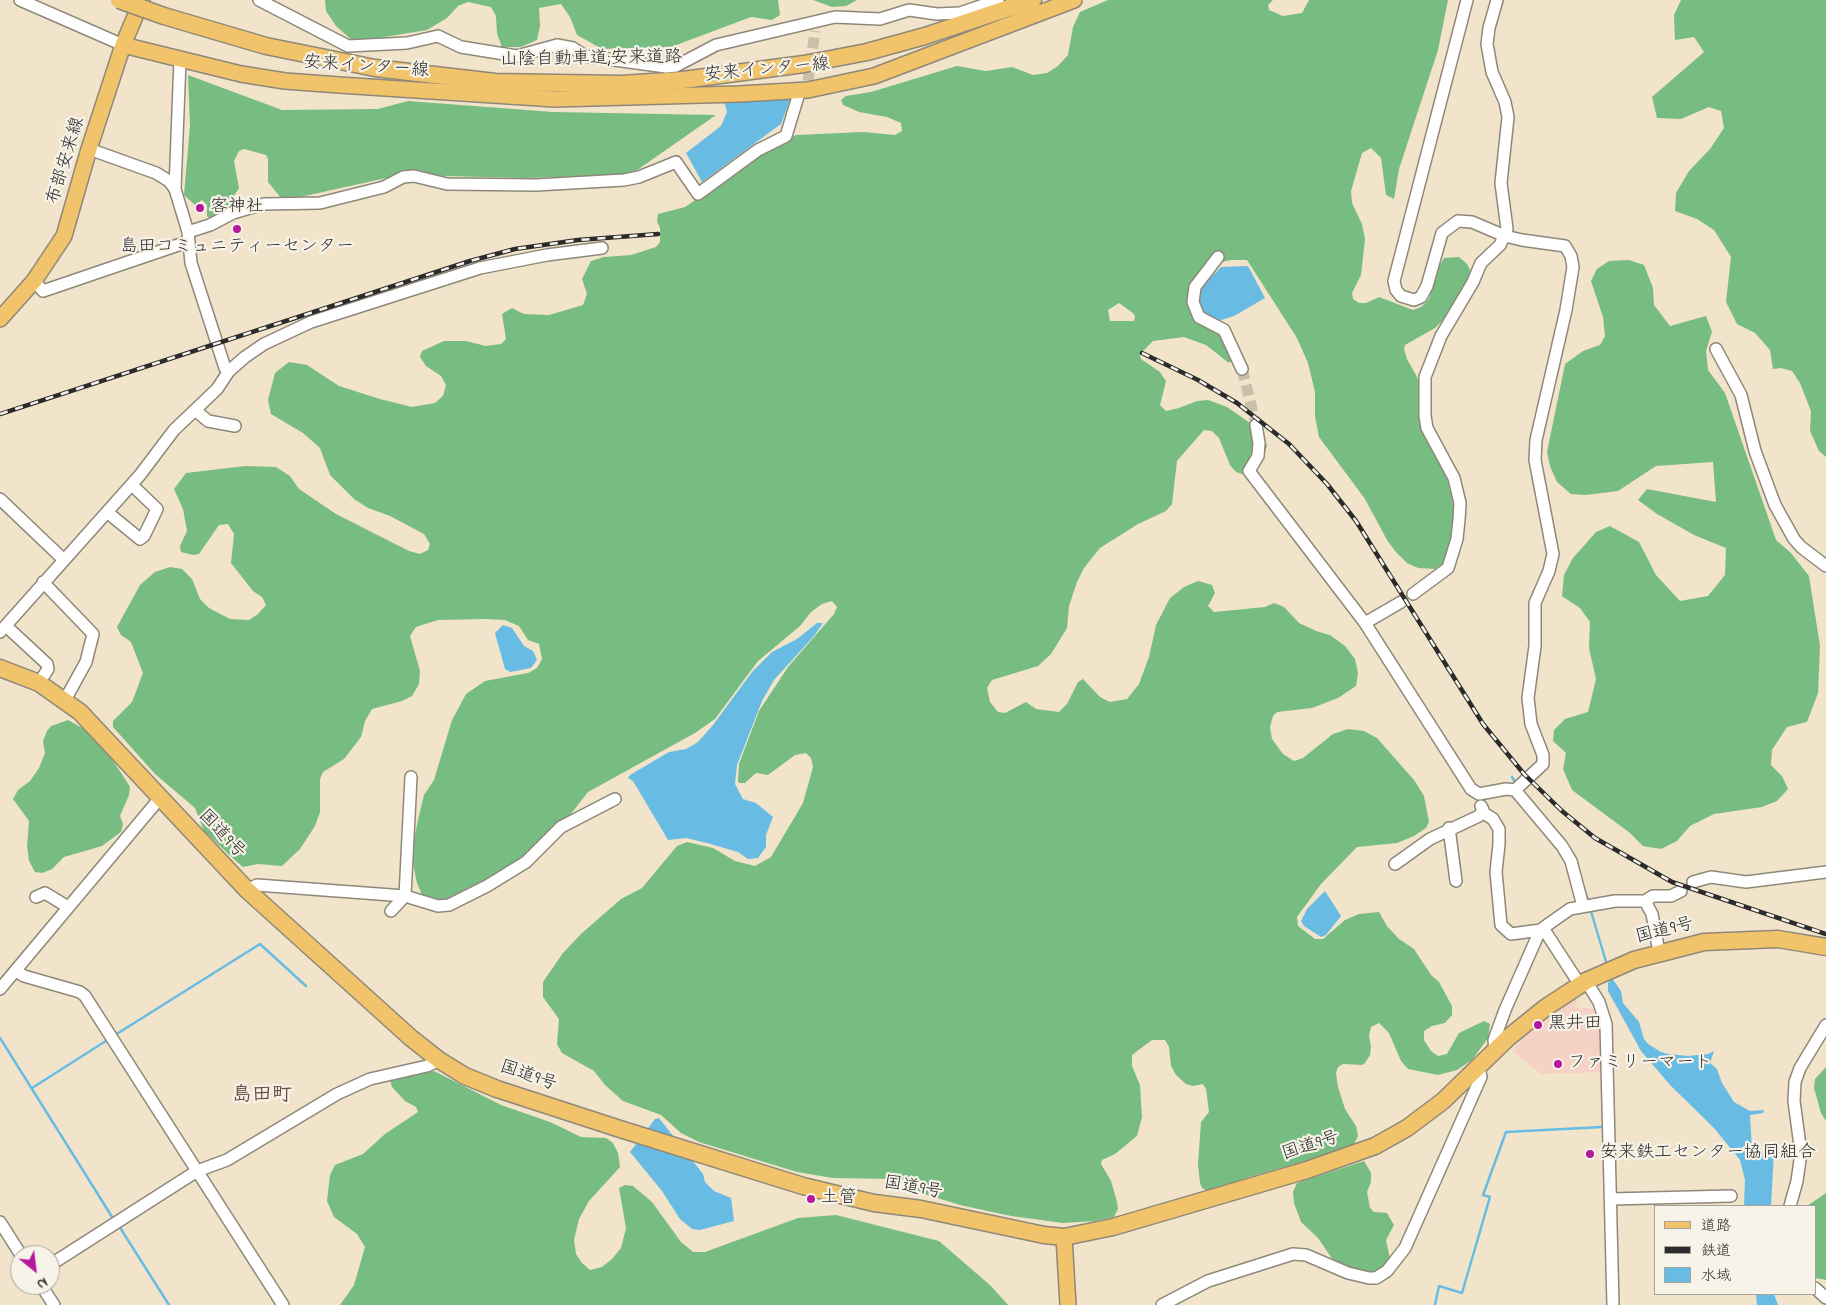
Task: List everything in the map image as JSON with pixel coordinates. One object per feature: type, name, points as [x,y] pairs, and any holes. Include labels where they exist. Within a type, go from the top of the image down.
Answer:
[{"type":"highway","name":"山陰自動車道;安来道路","points":[[119,0],[164,16],[266,46],[375,68],[495,82],[621,84],[692,79],[813,63],[925,36],[1033,0]]},
{"type":"highway","name":"国道9号","points":[[0,668],[39,684],[66,700],[90,722],[246,890],[411,1038],[439,1060],[465,1076],[497,1089],[803,1186],[874,1203],[921,1209],[981,1223],[1064,1237],[1122,1225],[1307,1170],[1368,1149],[1407,1128],[1443,1101],[1495,1050],[1527,1022],[1583,983],[1610,969],[1659,952],[1704,942],[1778,939],[1826,947]]},
{"type":"main road","name":"布部安来線","points":[[0,318],[34,281],[64,236],[88,149],[123,45],[142,0]]},
{"type":"main road","name":"安来インター線","points":[[123,45],[241,74],[285,81],[555,99],[633,98],[806,87],[874,76],[1074,0]]},
{"type":"main road","points":[[1064,1237],[1068,1305]]},
{"type":"street","points":[[20,0],[123,45]]},
{"type":"street","points":[[259,0],[348,46],[407,43],[438,36],[461,48],[516,56],[556,45],[573,48],[585,56],[666,67],[676,66],[716,45],[815,26],[835,17],[880,19],[909,10],[937,14],[960,13],[998,0]]},
{"type":"street","points":[[1467,0],[1394,276],[1396,290],[1401,296],[1414,300],[1424,294],[1439,238],[1451,224],[1458,221],[1472,222],[1505,236],[1565,246],[1570,250],[1573,267],[1566,310],[1536,440],[1535,460],[1553,554],[1549,572],[1535,603],[1535,646],[1528,698],[1531,724],[1544,755],[1543,764],[1515,790]]},
{"type":"street","points":[[1413,594],[1448,568],[1457,538],[1459,520],[1460,503],[1454,478],[1427,428],[1425,397],[1427,370],[1441,336],[1473,282],[1481,263],[1500,245],[1507,229],[1501,183],[1508,117],[1505,102],[1492,72],[1487,44],[1497,0]]},
{"type":"street","points":[[180,60],[176,189],[188,237],[191,263],[225,368],[229,371]]},
{"type":"street","points":[[34,281],[43,291],[188,237],[256,206],[320,203],[384,187],[403,177],[414,176],[447,184],[536,185],[639,178],[676,162],[698,194],[758,150],[786,136],[806,87]]},
{"type":"street","points":[[88,149],[156,173],[169,181],[176,189]]},
{"type":"street","points":[[39,684],[48,669],[47,664],[3,629],[140,474],[174,430],[217,389],[229,371],[245,356],[264,344],[311,322],[480,268],[547,255],[602,248]]},
{"type":"street","points":[[1218,257],[1195,287],[1193,302],[1199,317],[1224,330],[1242,369]]},
{"type":"street","points":[[1716,349],[1741,395],[1755,451],[1775,505],[1801,547],[1826,566]]},
{"type":"street","points":[[195,410],[208,421],[234,426]]},
{"type":"street","points":[[1256,425],[1259,443],[1258,456],[1249,471],[1365,623],[1471,789],[1480,794],[1506,789],[1515,790],[1562,846],[1571,861],[1587,905]]},
{"type":"street","points":[[107,512],[142,540],[157,509],[133,486]]},
{"type":"street","points":[[0,500],[64,560]]},
{"type":"street","points":[[43,582],[93,634],[86,662],[66,700]]},
{"type":"street","points":[[1365,623],[1401,602]]},
{"type":"street","points":[[390,911],[405,896],[411,777]]},
{"type":"street","points":[[1480,794],[1482,812]]},
{"type":"street","points":[[0,989],[160,798]]},
{"type":"street","points":[[246,890],[257,885],[405,896],[438,906],[456,902],[526,862],[561,827],[615,799]]},
{"type":"street","points":[[1395,864],[1449,828],[1474,819],[1482,812]]},
{"type":"street","points":[[1482,812],[1494,819],[1499,829],[1500,844],[1496,872],[1500,922],[1511,934],[1542,929],[1570,909],[1624,900],[1645,901],[1653,896],[1670,896],[1680,891]]},
{"type":"street","points":[[1449,828],[1456,882]]},
{"type":"street","points":[[1692,882],[1711,877],[1746,882],[1826,872]]},
{"type":"street","points":[[36,897],[45,893],[68,907]]},
{"type":"street","points":[[1645,901],[1652,914],[1659,952]]},
{"type":"street","points":[[1542,929],[1599,1002],[1606,1024],[1613,1305]]},
{"type":"street","points":[[1495,1050],[1494,1040],[1505,1010],[1542,929]]},
{"type":"street","points":[[16,970],[24,976],[80,992],[112,1037],[283,1305]]},
{"type":"street","points":[[1790,1205],[1797,1180],[1801,1153],[1794,1101],[1795,1082],[1800,1068],[1826,1026]]},
{"type":"street","points":[[60,1259],[197,1171],[227,1160],[359,1083],[427,1066],[439,1060]]},
{"type":"street","points":[[1162,1305],[1208,1281],[1293,1254],[1306,1255],[1348,1273],[1368,1278],[1376,1278],[1388,1271],[1405,1248],[1481,1077],[1479,1067]]},
{"type":"street","points":[[1611,1199],[1731,1196]]},
{"type":"street","points":[[0,1222],[15,1245]]},
{"type":"street","points":[[1816,1289],[1826,1298]]},
{"type":"shaded area","points":[[1576,997],[1577,1002],[1574,1007],[1593,1009],[1598,1017],[1601,1028],[1602,1072],[1541,1074],[1512,1051],[1523,1037]]},
{"type":"green space","points":[[325,0],[778,0],[780,15],[772,20],[751,17],[671,47],[602,49],[577,35],[570,17],[561,4],[539,8],[540,26],[537,40],[521,47],[502,47],[497,34],[496,16],[491,7],[468,2],[458,6],[447,18],[427,30],[354,42],[336,26],[326,11]]},
{"type":"green space","points":[[813,0],[857,0],[846,6],[832,7]]},
{"type":"green space","points":[[1108,0],[1273,0],[1268,5],[1269,10],[1283,16],[1302,13],[1309,0],[1448,0],[1438,50],[1399,169],[1394,199],[1386,195],[1381,158],[1371,148],[1362,153],[1351,191],[1352,203],[1362,224],[1365,239],[1361,275],[1352,293],[1353,299],[1359,303],[1366,303],[1379,297],[1413,310],[1421,307],[1429,299],[1439,267],[1444,258],[1459,257],[1467,264],[1471,272],[1468,283],[1446,317],[1435,328],[1405,345],[1404,349],[1417,377],[1452,497],[1455,523],[1451,551],[1444,565],[1436,569],[1418,568],[1407,563],[1396,552],[1387,540],[1365,499],[1319,437],[1315,416],[1315,392],[1308,363],[1297,338],[1247,260],[1231,260],[1207,265],[1190,293],[1190,312],[1199,322],[1218,331],[1227,342],[1233,359],[1229,363],[1206,345],[1184,337],[1153,341],[1140,354],[1141,359],[1160,372],[1166,381],[1160,405],[1166,411],[1197,401],[1208,400],[1227,407],[1250,423],[1263,435],[1267,446],[1261,463],[1245,475],[1236,472],[1230,465],[1219,438],[1212,431],[1204,430],[1177,461],[1172,504],[1166,511],[1138,524],[1100,548],[1084,568],[1069,606],[1067,628],[1051,654],[1038,666],[992,680],[987,688],[990,702],[998,712],[1005,713],[1026,702],[1036,709],[1059,712],[1067,704],[1078,682],[1083,679],[1100,697],[1110,702],[1127,699],[1139,684],[1149,657],[1156,625],[1170,598],[1184,587],[1198,581],[1212,585],[1215,593],[1208,606],[1214,612],[1265,607],[1274,603],[1284,607],[1299,623],[1330,635],[1345,646],[1355,659],[1358,673],[1356,686],[1338,698],[1312,708],[1277,712],[1273,716],[1270,727],[1272,739],[1283,754],[1294,761],[1303,758],[1333,734],[1348,729],[1364,731],[1377,738],[1414,780],[1424,796],[1429,822],[1426,828],[1414,836],[1397,843],[1357,847],[1321,884],[1297,917],[1298,926],[1315,939],[1323,939],[1345,920],[1359,914],[1379,912],[1387,926],[1399,939],[1414,949],[1431,975],[1439,982],[1452,1006],[1452,1015],[1445,1023],[1432,1026],[1424,1031],[1424,1040],[1431,1051],[1438,1056],[1447,1054],[1459,1033],[1484,1021],[1490,1024],[1488,1038],[1472,1060],[1457,1070],[1438,1075],[1408,1069],[1401,1061],[1389,1033],[1379,1023],[1371,1027],[1369,1036],[1370,1055],[1365,1063],[1362,1065],[1343,1064],[1338,1067],[1336,1073],[1345,1109],[1356,1126],[1358,1136],[1352,1148],[1249,1177],[1209,1192],[1202,1188],[1198,1165],[1201,1122],[1209,1112],[1206,1089],[1203,1084],[1193,1086],[1186,1084],[1176,1075],[1171,1066],[1169,1047],[1165,1040],[1152,1040],[1132,1055],[1132,1066],[1140,1085],[1142,1117],[1137,1136],[1115,1154],[1102,1160],[1101,1164],[1111,1181],[1118,1209],[1114,1217],[1095,1221],[1063,1223],[1011,1216],[960,1205],[921,1193],[892,1179],[833,1178],[797,1172],[699,1142],[681,1133],[661,1115],[623,1101],[605,1085],[594,1071],[562,1053],[557,1044],[559,1019],[543,997],[543,982],[563,953],[581,934],[621,899],[642,888],[677,846],[687,842],[713,848],[735,861],[755,866],[771,857],[803,803],[813,767],[811,758],[806,753],[795,755],[768,775],[756,773],[745,783],[739,783],[738,781],[739,764],[759,711],[788,667],[834,614],[837,607],[832,601],[822,604],[811,612],[800,626],[758,661],[715,719],[695,733],[588,792],[570,815],[538,848],[457,899],[432,903],[422,895],[417,883],[411,853],[418,820],[424,795],[434,780],[452,720],[466,694],[485,681],[528,673],[537,668],[542,659],[539,644],[528,640],[519,626],[505,620],[485,619],[438,620],[416,627],[410,636],[420,671],[419,684],[412,696],[402,701],[372,709],[365,721],[361,737],[344,759],[323,772],[320,779],[320,812],[315,826],[300,849],[282,866],[258,864],[243,867],[237,862],[204,831],[195,808],[155,774],[113,727],[113,721],[132,702],[143,673],[131,642],[121,635],[117,627],[140,585],[155,572],[170,567],[182,569],[192,579],[200,599],[209,608],[230,619],[249,620],[266,605],[262,597],[253,591],[231,563],[234,534],[228,524],[219,525],[199,554],[193,555],[181,552],[180,546],[187,531],[183,509],[174,489],[186,473],[245,466],[276,467],[290,476],[299,489],[336,514],[409,551],[420,554],[428,550],[430,544],[424,534],[390,516],[368,508],[354,499],[330,475],[320,448],[303,433],[271,414],[268,400],[275,373],[289,362],[307,365],[339,386],[380,399],[412,407],[435,403],[443,396],[446,385],[441,376],[426,366],[420,357],[422,351],[444,341],[466,341],[486,346],[501,344],[506,339],[502,314],[512,308],[524,314],[549,315],[583,305],[587,294],[582,279],[591,261],[604,257],[631,255],[656,247],[660,242],[658,214],[685,207],[777,144],[796,135],[863,132],[895,135],[902,131],[901,123],[887,117],[859,112],[843,105],[841,100],[846,96],[871,92],[957,66],[986,71],[1012,67],[1033,75],[1047,73],[1058,66],[1068,55],[1073,27],[1080,12]],"holes":[[[1119,303],[1135,316],[1134,321],[1110,321],[1108,310]]]},
{"type":"green space","points":[[1681,0],[1826,0],[1826,457],[1819,451],[1810,431],[1811,411],[1800,383],[1792,371],[1781,368],[1773,369],[1770,350],[1755,333],[1737,324],[1726,302],[1731,257],[1714,230],[1697,219],[1675,211],[1676,193],[1689,171],[1710,149],[1724,128],[1721,111],[1709,107],[1681,119],[1657,118],[1652,97],[1704,52],[1694,37],[1675,40],[1674,15]]},
{"type":"green space","points":[[188,75],[282,110],[378,109],[408,101],[553,112],[716,115],[630,175],[525,178],[400,175],[291,199],[281,198],[268,182],[268,159],[266,155],[244,149],[239,151],[234,161],[239,188],[229,203],[228,212],[212,221],[207,216],[207,205],[202,200],[195,205],[184,195],[190,126]]},
{"type":"green space","points":[[1629,260],[1644,265],[1653,288],[1654,305],[1670,326],[1706,316],[1712,332],[1706,351],[1708,370],[1725,393],[1776,540],[1791,553],[1809,576],[1820,646],[1818,693],[1807,722],[1787,727],[1772,750],[1771,765],[1782,776],[1788,789],[1777,801],[1762,807],[1714,814],[1690,826],[1677,841],[1661,849],[1643,846],[1630,833],[1572,790],[1563,769],[1566,753],[1553,741],[1554,730],[1565,719],[1588,712],[1596,679],[1589,648],[1590,622],[1580,608],[1562,596],[1564,575],[1573,558],[1596,532],[1610,526],[1639,542],[1656,575],[1680,601],[1708,596],[1725,575],[1726,548],[1694,535],[1657,514],[1638,500],[1647,489],[1716,502],[1713,462],[1656,466],[1618,491],[1586,495],[1571,494],[1557,482],[1550,466],[1547,452],[1565,364],[1583,351],[1600,345],[1605,336],[1603,317],[1591,281],[1597,269],[1609,261]]},
{"type":"green space","points":[[68,720],[84,729],[108,753],[130,787],[129,795],[120,816],[123,824],[121,832],[102,846],[64,857],[52,869],[42,873],[35,872],[29,861],[27,846],[29,821],[13,799],[18,790],[30,781],[39,768],[45,753],[43,741],[47,731],[51,726]]},
{"type":"green space","points":[[1826,1067],[1826,1121],[1821,1113],[1814,1088],[1815,1079]]},
{"type":"green space","points":[[434,1071],[501,1105],[550,1122],[581,1137],[606,1138],[613,1143],[618,1153],[620,1167],[589,1201],[579,1219],[574,1240],[576,1254],[590,1270],[602,1267],[621,1248],[626,1228],[619,1188],[625,1185],[633,1186],[652,1202],[681,1242],[693,1252],[705,1252],[798,1218],[836,1215],[939,1241],[991,1286],[1008,1305],[340,1305],[354,1285],[365,1247],[357,1234],[334,1217],[327,1201],[330,1175],[335,1165],[363,1154],[385,1134],[418,1112],[416,1107],[405,1101],[392,1087],[390,1080]]},
{"type":"green space","points":[[1364,1161],[1371,1173],[1371,1182],[1367,1192],[1370,1208],[1374,1212],[1387,1213],[1394,1225],[1386,1240],[1391,1263],[1376,1274],[1342,1267],[1333,1260],[1318,1238],[1301,1222],[1294,1203],[1293,1192],[1297,1183]]},
{"type":"green space","points":[[1826,1193],[1826,1280],[1816,1278],[1816,1205],[1808,1205]]},
{"type":"water","points":[[783,96],[790,100],[781,124],[702,182],[686,153],[721,126],[727,112],[724,101]]},
{"type":"water","points":[[1248,266],[1265,298],[1234,316],[1221,320],[1212,319],[1202,313],[1199,300],[1202,287],[1221,267]]},
{"type":"water","points":[[817,623],[823,623],[814,636],[774,680],[762,701],[737,765],[735,784],[743,799],[756,803],[773,817],[766,835],[766,847],[758,858],[748,859],[738,852],[686,838],[668,840],[633,781],[628,778],[630,775],[669,752],[686,749],[698,742],[752,672],[772,652],[797,639]]},
{"type":"water","points":[[503,625],[512,628],[524,646],[533,651],[537,660],[531,668],[510,672],[505,669],[495,633]]},
{"type":"water","points":[[1325,891],[1341,916],[1326,935],[1321,937],[1304,926],[1301,921],[1307,909]]},
{"type":"water","points":[[1612,978],[1621,991],[1623,1003],[1639,1022],[1644,1039],[1648,1044],[1668,1054],[1688,1056],[1708,1054],[1714,1051],[1710,1063],[1717,1069],[1722,1083],[1734,1102],[1750,1111],[1764,1110],[1763,1113],[1750,1115],[1752,1150],[1774,1151],[1771,1205],[1744,1205],[1745,1180],[1740,1160],[1714,1128],[1670,1085],[1641,1051],[1608,991],[1608,983]]},
{"type":"water","points":[[659,1118],[703,1174],[705,1182],[714,1191],[731,1198],[734,1221],[700,1230],[692,1229],[680,1219],[662,1191],[630,1152],[655,1119]]},
{"type":"water","points":[[1756,1295],[1774,1295],[1778,1305],[1757,1305]]},
{"type":"waterway","points":[[1512,777],[1517,785]]},
{"type":"waterway","points":[[1585,892],[1589,903]]},
{"type":"waterway","points":[[1590,908],[1607,965]]},
{"type":"waterway","points":[[115,1035],[260,944],[306,986]]},
{"type":"waterway","points":[[0,1038],[114,1220]]},
{"type":"waterway","points":[[32,1088],[109,1039]]},
{"type":"waterway","points":[[1435,1305],[1439,1286],[1462,1293],[1490,1197],[1483,1195],[1506,1132],[1602,1127]]},
{"type":"waterway","points":[[119,1226],[169,1305]]},
{"type":"tunnel","points":[[808,81],[815,31]]},
{"type":"tunnel","points":[[1242,369],[1256,425]]},
{"type":"railway","points":[[0,414],[470,261],[515,249],[578,240],[658,234]]},
{"type":"railway","points":[[1142,353],[1198,380],[1237,403],[1289,444],[1327,484],[1356,521],[1483,724],[1524,774],[1562,811],[1595,838],[1672,882],[1826,934]]},
{"type":"place","name":"客神社","points":[[200,208]]},
{"type":"place","name":"島田コミュニティーセンター","points":[[237,229]]},
{"type":"place","name":"黒井田","points":[[1538,1025]]},
{"type":"place","name":"ファミリーマート","points":[[1558,1064]]},
{"type":"place","name":"安来鉄工センター協同組合","points":[[1590,1154]]},
{"type":"place","name":"土管","points":[[811,1199]]},
{"type":"district","name":"島田町","points":[[262,1097]]}]
